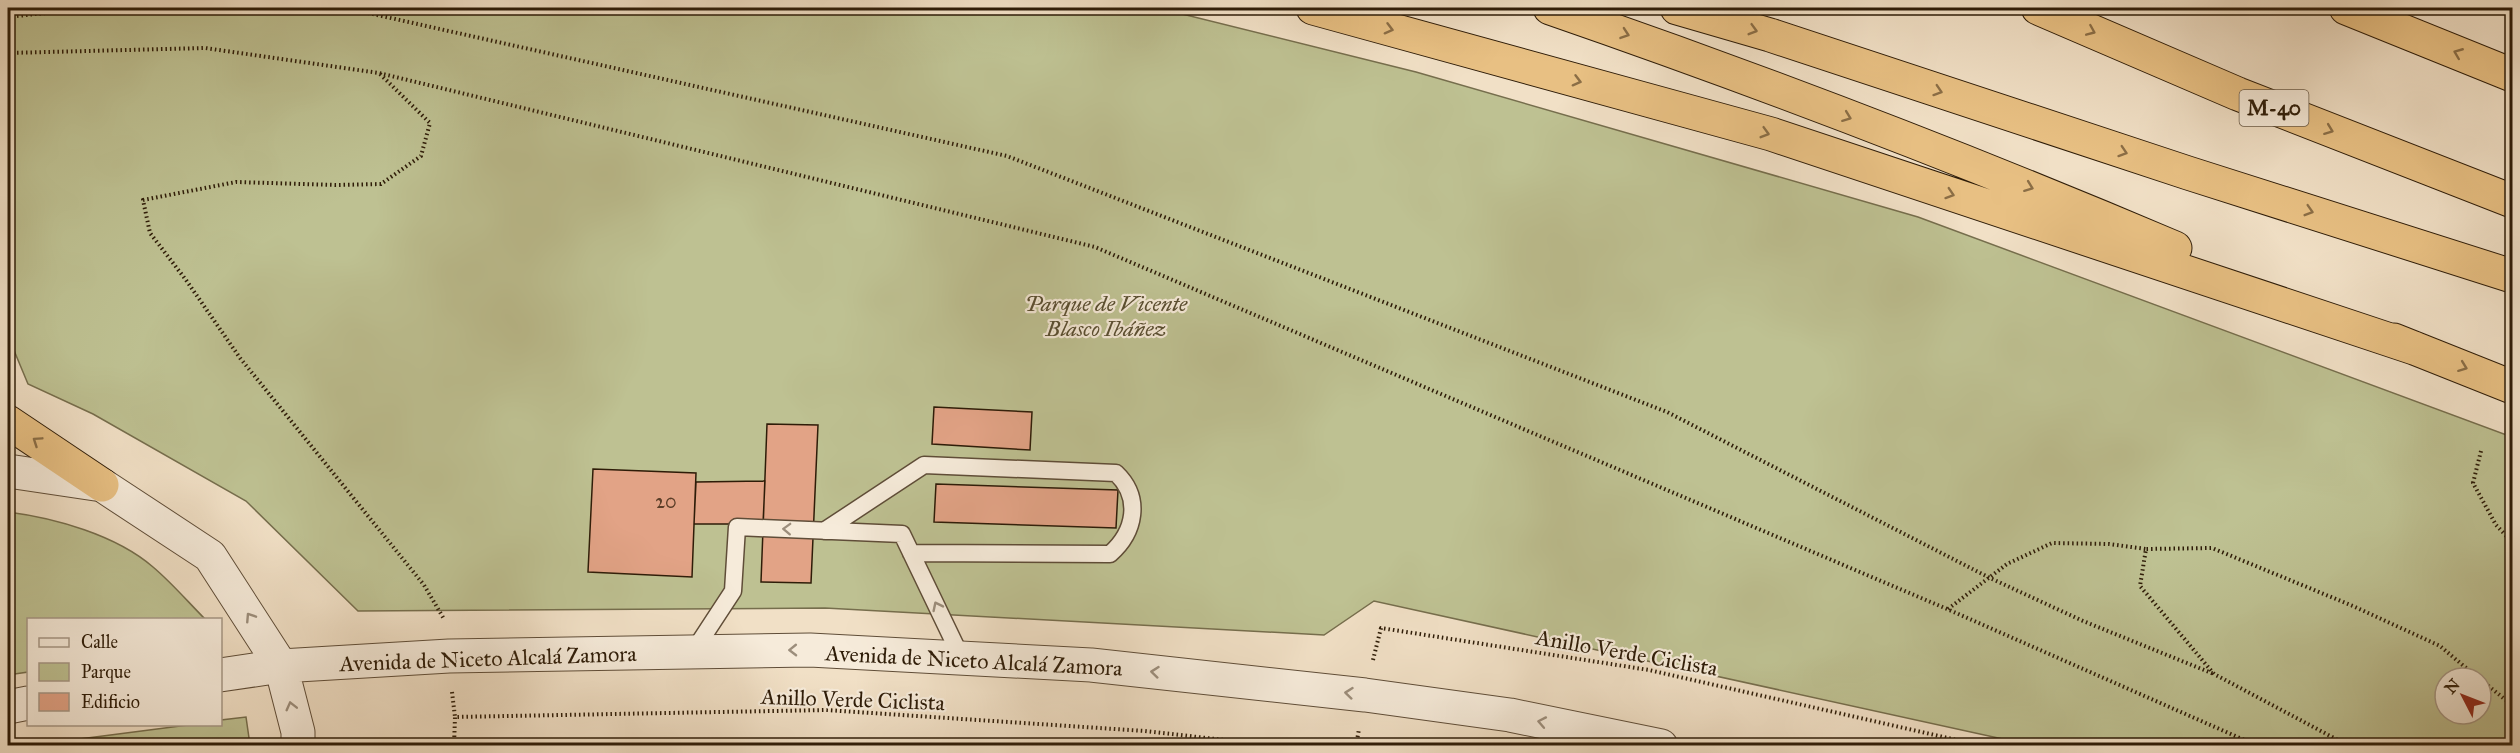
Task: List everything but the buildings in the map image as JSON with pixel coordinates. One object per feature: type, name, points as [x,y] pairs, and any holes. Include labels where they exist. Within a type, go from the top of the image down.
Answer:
[{"type":"highway","points":[[1313,8],[1771,134],[2414,348]]},
{"type":"highway","points":[[1550,8],[1705,62],[2051,195],[2512,387]]},
{"type":"highway","points":[[1677,8],[1770,35],[2177,170],[2512,276]]},
{"type":"highway","name":"M-40","points":[[2038,8],[2238,94],[2512,201]]},
{"type":"highway","points":[[2346,8],[2512,75]]},
{"type":"highway","points":[[8,422],[102,484]]},
{"type":"street","points":[[8,471],[102,484],[210,556],[281,666],[298,732],[298,746]]},
{"type":"street","name":"Avenida de Niceto Alcalá Zamora","points":[[222,675],[281,666],[449,656],[810,650],[1090,665],[1365,695],[1510,715],[1661,746]]},
{"type":"street","points":[[8,706],[27,703]]},
{"type":"lane","points":[[824,531],[924,465],[1116,473],[1124,480],[1131,495],[1134,509],[1130,528],[1120,546],[1110,554],[911,553]]},
{"type":"lane","points":[[693,652],[733,591],[732,571],[737,527],[902,534],[962,658]]},
{"type":"path","points":[[8,17],[92,8]]},
{"type":"path","points":[[346,8],[1007,156],[1667,412],[1990,578],[2083,621],[2214,675],[2349,746]]},
{"type":"path","points":[[8,52],[205,48],[380,73],[1095,247],[1947,609],[2258,746]]},
{"type":"path","points":[[380,73],[430,123],[421,156],[381,184],[236,182],[143,200],[150,233],[240,358],[424,585],[446,622],[455,717],[454,746]]},
{"type":"path","points":[[2481,451],[2473,483],[2496,525],[2512,542]]},
{"type":"path","points":[[1947,609],[2007,564],[2052,543],[2109,544],[2146,549],[2212,548],[2353,606],[2440,646],[2464,666]]},
{"type":"path","points":[[2146,549],[2140,586],[2214,675]]},
{"type":"path","name":"Anillo Verde Ciclista","points":[[1356,746],[1381,628],[1648,669],[1983,746]]},
{"type":"path","points":[[2493,690],[2512,705]]},
{"type":"path","name":"Anillo Verde Ciclista","points":[[455,717],[825,710],[1145,731],[1277,746]]},
{"type":"green space","name":"Parque de Vicente Blasco Ibáñez","points":[[8,8],[1158,8],[1416,72],[1918,217],[2512,437],[2512,745],[2030,745],[1374,601],[1324,635],[825,608],[358,611],[246,501],[93,414],[28,384],[8,336],[12,251],[8,241]]},
{"type":"green space","points":[[8,512],[65,524],[121,546],[153,567],[204,618],[27,618],[27,672],[8,675]]},
{"type":"green space","points":[[246,717],[250,745],[33,745],[180,726],[222,726],[222,720]]}]
